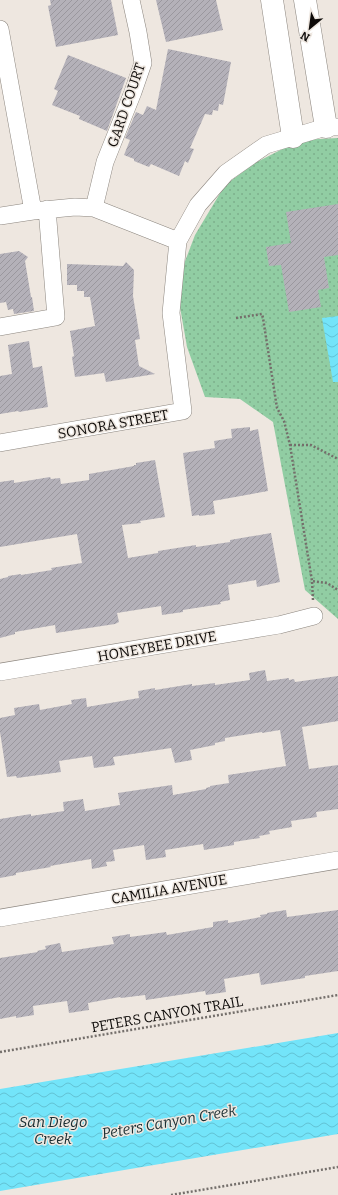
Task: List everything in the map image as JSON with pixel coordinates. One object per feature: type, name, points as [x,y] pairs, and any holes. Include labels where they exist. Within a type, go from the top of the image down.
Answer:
[{"type":"street","name":"GARD COURT","points":[[94,208],[105,162],[143,63],[131,0]]},
{"type":"street","points":[[272,0],[293,137]]},
{"type":"street","points":[[305,0],[332,127]]},
{"type":"street","points":[[0,29],[40,210],[56,317],[0,327]]},
{"type":"street","name":"SONORA STREET","points":[[0,444],[183,411],[170,313],[178,241],[198,205],[226,173],[266,145],[332,127]]},
{"type":"street","points":[[0,216],[75,207],[94,208],[178,241]]},
{"type":"street","name":"HONEYBEE DRIVE","points":[[0,672],[279,625],[314,616]]},
{"type":"street","name":"CAMILIA AVENUE","points":[[0,918],[338,860]]},
{"type":"path","points":[[236,318],[262,314],[277,408],[284,421],[290,445],[312,581],[314,616]]},
{"type":"path","points":[[290,445],[311,445],[338,459]]},
{"type":"path","points":[[312,581],[327,583],[338,590]]},
{"type":"path","name":"PETERS CANYON TRAIL","points":[[0,1052],[338,995]]},
{"type":"path","points":[[171,1195],[338,1167]]},
{"type":"green space","points":[[338,138],[338,619],[305,590],[273,422],[240,399],[205,397],[187,347],[180,307],[184,264],[195,235],[225,185],[255,163],[300,140]]},
{"type":"water","points":[[338,316],[338,382],[333,382],[322,318]]},
{"type":"water","name":"San Diego Creek","points":[[338,1033],[338,1134],[0,1191],[0,1089]]},
{"type":"building","points":[[50,0],[111,0],[118,35],[56,47],[48,6],[51,5]]},
{"type":"building","points":[[156,0],[216,0],[223,30],[166,42]]},
{"type":"building","points":[[168,49],[231,62],[223,105],[219,104],[218,111],[213,110],[212,115],[205,114],[190,148],[194,149],[188,163],[185,161],[179,176],[151,164],[149,167],[124,155],[130,140],[125,138],[136,112],[143,115],[147,106],[156,110]]},
{"type":"building","points":[[68,55],[126,78],[107,131],[79,119],[80,116],[52,105],[58,91],[54,89]]},
{"type":"building","points":[[338,204],[338,255],[324,257],[329,288],[318,290],[321,307],[289,312],[281,265],[269,266],[266,247],[291,243],[286,212]]},
{"type":"building","points":[[19,251],[28,257],[25,261],[34,311],[14,314],[13,309],[8,310],[6,302],[0,303],[0,254]]},
{"type":"building","points":[[126,262],[134,270],[133,296],[140,339],[135,340],[139,366],[155,374],[106,382],[104,373],[75,377],[72,357],[74,356],[70,331],[95,326],[90,297],[84,297],[84,291],[77,291],[77,285],[67,285],[67,264],[123,266]]},
{"type":"building","points":[[29,341],[33,368],[42,366],[48,407],[0,414],[0,376],[12,374],[8,345]]},
{"type":"building","points":[[250,427],[250,431],[258,429],[268,491],[213,501],[215,514],[192,516],[183,453],[215,448],[214,441],[232,438],[231,429]]},
{"type":"building","points":[[155,460],[165,517],[140,521],[141,523],[122,525],[128,558],[158,553],[158,551],[196,545],[196,547],[230,542],[230,540],[271,533],[280,582],[257,587],[256,580],[228,585],[230,600],[220,602],[221,604],[183,610],[183,612],[162,615],[161,606],[117,613],[119,622],[115,624],[56,633],[55,625],[15,632],[15,634],[0,638],[0,579],[8,576],[52,570],[51,568],[82,563],[77,534],[0,547],[0,482],[14,480],[14,483],[50,477],[51,479],[60,478],[61,484],[89,480],[89,474],[134,466],[136,463]]},
{"type":"building","points":[[265,670],[267,681],[289,678],[289,680],[294,679],[295,682],[338,676],[338,721],[302,727],[309,769],[338,765],[338,809],[316,812],[317,817],[291,821],[292,827],[269,831],[270,834],[259,836],[260,838],[234,842],[234,845],[204,850],[203,844],[165,850],[166,857],[146,860],[144,845],[113,850],[115,861],[106,862],[107,866],[92,869],[91,859],[16,873],[16,875],[0,878],[0,819],[64,811],[63,802],[83,799],[85,811],[120,805],[118,793],[172,785],[173,795],[229,783],[228,775],[286,766],[280,730],[225,738],[225,741],[215,743],[215,745],[190,750],[192,760],[175,763],[171,748],[113,757],[115,765],[94,768],[92,756],[59,761],[61,772],[17,778],[16,776],[7,777],[0,732],[0,718],[15,715],[14,708],[39,704],[40,710],[72,704],[71,700],[86,698],[87,707],[139,698],[138,691],[155,688],[155,690],[192,684],[192,686],[215,683],[215,685],[250,680],[249,673]]},
{"type":"building","points":[[286,910],[287,917],[338,910],[338,971],[261,985],[259,973],[224,979],[226,992],[206,995],[205,991],[146,1000],[145,995],[120,997],[88,1003],[89,1010],[69,1013],[67,1001],[33,1006],[34,1015],[0,1019],[0,958],[38,952],[37,951],[46,949],[45,946],[60,943],[62,952],[114,944],[112,937],[130,934],[130,937],[166,932],[167,935],[213,927],[213,922],[228,920],[228,923],[261,917],[260,915]]},
{"type":"water label","name":"Peters Canyon Creek","points":[[169,1122]]}]
